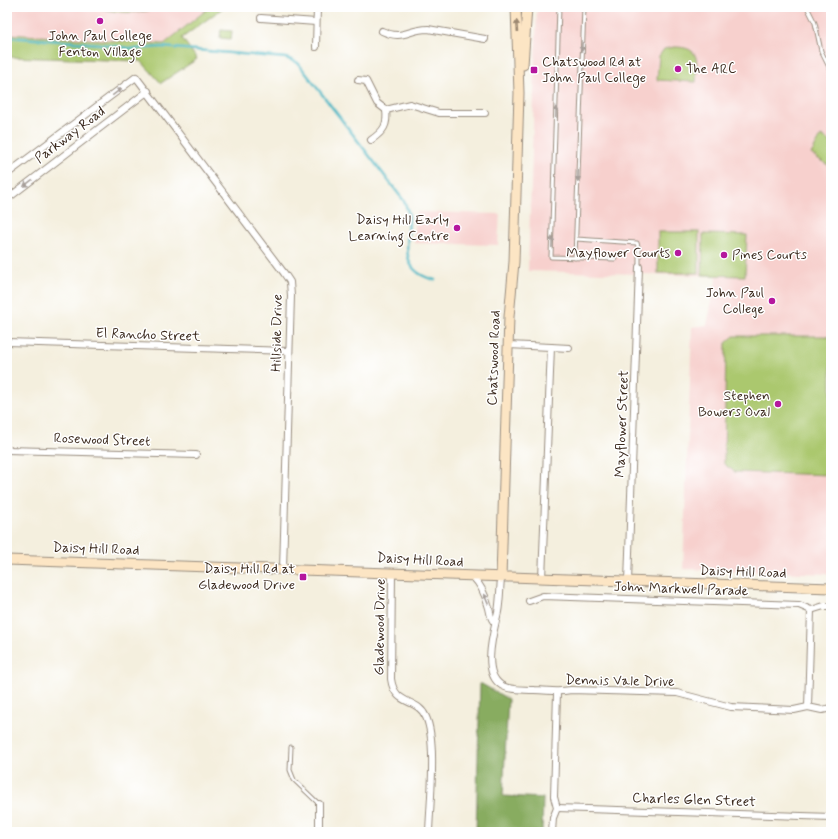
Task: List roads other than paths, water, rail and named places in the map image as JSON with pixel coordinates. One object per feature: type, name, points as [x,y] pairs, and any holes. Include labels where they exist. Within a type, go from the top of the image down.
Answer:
[{"type":"main road","name":"Chatswood Road","points":[[501,578],[508,345],[514,262],[519,93],[516,7]]},
{"type":"main road","name":"Chatswood Road","points":[[519,93],[525,51],[527,7]]},
{"type":"main road","name":"Daisy Hill Road","points":[[7,560],[392,572],[501,578],[831,588]]},
{"type":"street","points":[[316,7],[316,46]]},
{"type":"street","points":[[261,18],[316,22]]},
{"type":"street","points":[[382,31],[392,36],[398,36],[420,29],[428,29],[485,39]]},
{"type":"street","name":"Hillside Drive","points":[[136,77],[290,282],[283,569]]},
{"type":"street","name":"Parkway Road","points":[[7,174],[136,77]]},
{"type":"street","points":[[358,80],[366,81],[377,103],[386,110]]},
{"type":"street","name":"Parkway Road","points":[[7,198],[148,91]]},
{"type":"street","points":[[386,110],[410,104],[439,113],[485,113]]},
{"type":"street","points":[[371,140],[383,132],[386,126],[386,110]]},
{"type":"street","name":"Mayflower Street","points":[[628,582],[640,267]]},
{"type":"street","name":"El Rancho Street","points":[[7,342],[289,351]]},
{"type":"street","points":[[508,345],[569,348]]},
{"type":"street","points":[[542,579],[551,347]]},
{"type":"street","name":"Rosewood Street","points":[[7,450],[196,455]]},
{"type":"street","name":"Gladewood Drive","points":[[392,572],[392,689],[399,698],[416,706],[426,715],[432,733],[429,832]]},
{"type":"street","name":"Chatswood Road","points":[[473,577],[481,586],[489,606],[491,620],[495,623]]},
{"type":"street","name":"Chatswood Road","points":[[501,578],[491,658],[494,677],[503,687]]},
{"type":"street","name":"John Markwell Parade","points":[[529,601],[543,596],[551,596],[799,605],[811,610],[824,606],[831,606]]},
{"type":"street","points":[[808,707],[811,610]]},
{"type":"street","name":"Dennis Vale Drive","points":[[503,687],[509,689],[540,690],[557,693],[571,690],[677,693],[731,707],[794,710],[808,707],[822,710],[831,708]]},
{"type":"street","points":[[552,832],[553,818],[557,808],[554,797],[557,693]]},
{"type":"street","points":[[319,804],[319,832]]},
{"type":"street","name":"Charles Glen Street","points":[[557,808],[831,816]]},
{"type":"lane","points":[[559,7],[551,257],[615,259]]},
{"type":"lane","points":[[575,258],[584,7]]},
{"type":"lane","points":[[807,7],[815,23],[821,51],[831,71]]},
{"type":"lane","points":[[576,239],[637,243],[640,250],[640,267]]},
{"type":"lane","points":[[291,747],[290,770],[294,780],[319,804]]},
{"type":"waterway","points":[[7,37],[101,44],[135,49],[162,47],[286,58],[298,63],[404,201],[409,216],[407,246],[410,263],[415,270],[423,276],[435,280]]},
{"type":"place","name":"John Paul College Fenton Village","points":[[100,21]]},
{"type":"place","name":"The ARC","points":[[678,69]]},
{"type":"place","name":"Chatswood Rd at John Paul College","points":[[534,70]]},
{"type":"place","name":"Daisy Hill Early Learning Centre","points":[[457,228]]},
{"type":"place","name":"Mayflower Courts","points":[[678,253]]},
{"type":"place","name":"Pines Courts","points":[[724,255]]},
{"type":"place","name":"John Paul College","points":[[772,301]]},
{"type":"place","name":"Stephen Bowers Oval","points":[[778,404]]},
{"type":"place","name":"Daisy Hill Rd at Gladewood Drive","points":[[303,577]]}]
